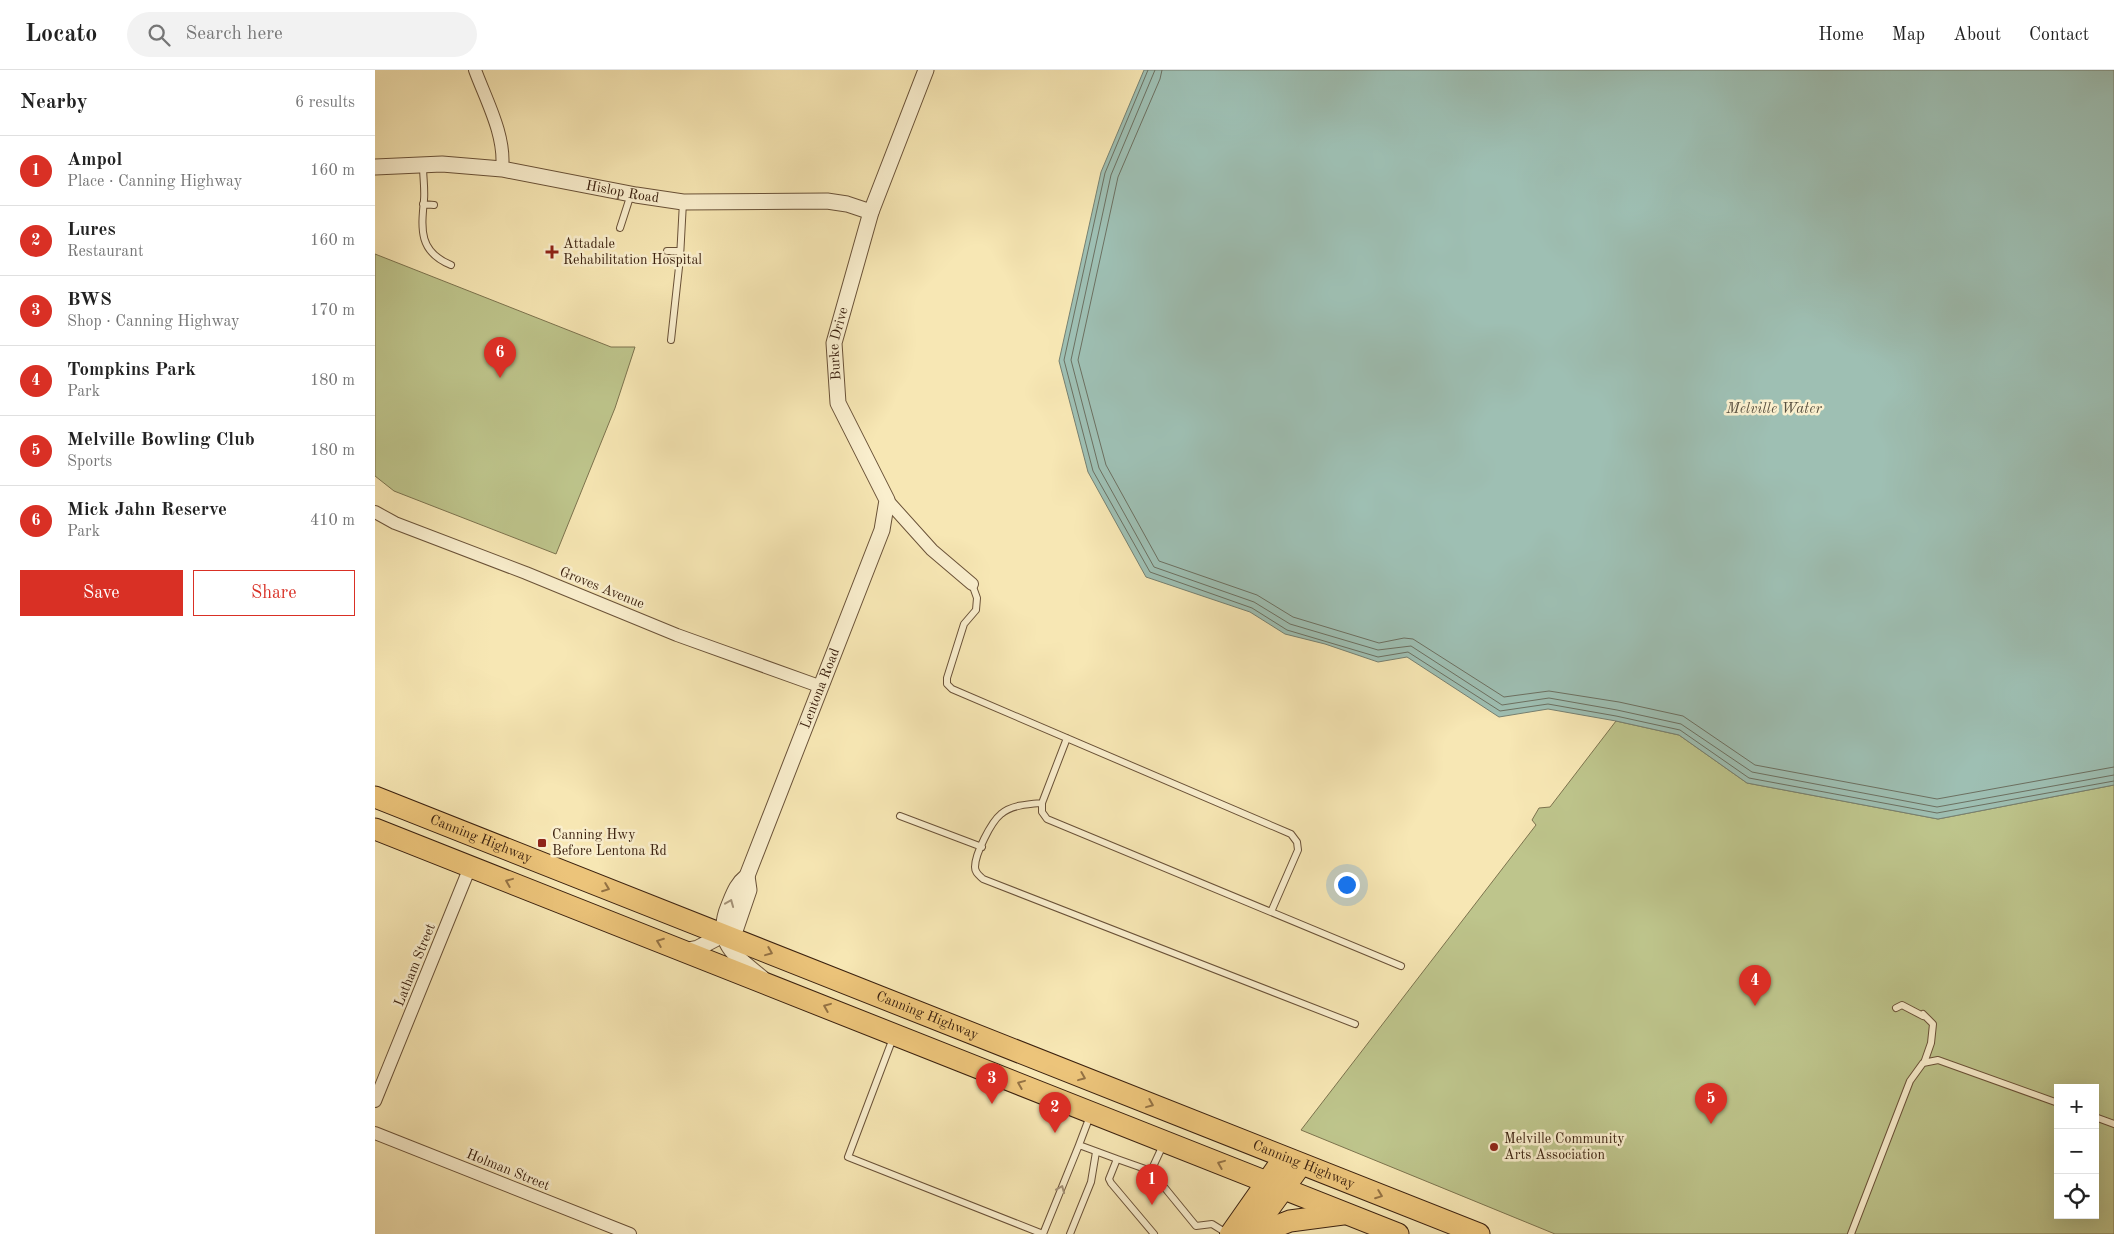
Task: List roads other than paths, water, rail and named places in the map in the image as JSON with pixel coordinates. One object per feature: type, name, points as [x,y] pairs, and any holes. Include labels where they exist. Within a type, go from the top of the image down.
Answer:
[{"type":"highway","name":"Canning Highway","points":[[375,797],[1479,1234]]},
{"type":"highway","points":[[375,829],[1397,1234]]},
{"type":"highway","points":[[1256,1234],[1290,1221],[1346,1214]]},
{"type":"main road","points":[[1251,1234],[1275,1186],[1293,1160]]},
{"type":"main road","points":[[1229,1234],[1275,1186]]},
{"type":"street","points":[[475,70],[498,134],[503,161],[502,169]]},
{"type":"street","name":"Burke Drive","points":[[926,70],[871,212],[834,343],[838,403],[887,500],[932,550],[972,584]]},
{"type":"street","name":"Hislop Road","points":[[375,167],[423,164],[502,169],[683,202],[827,201],[847,204],[871,212]]},
{"type":"street","name":"Lentona Road","points":[[684,951],[697,948],[736,928],[749,890],[747,876],[819,686],[882,530],[887,500]]},
{"type":"street","name":"Groves Avenue","points":[[375,512],[395,523],[526,573],[677,636],[819,686]]},
{"type":"street","name":"Latham Street","points":[[375,1101],[470,867]]},
{"type":"street","points":[[723,934],[732,952],[771,985]]},
{"type":"street","name":"Holman Street","points":[[375,1133],[629,1234]]},
{"type":"lane","points":[[423,164],[423,236],[428,250],[437,260],[451,265]]},
{"type":"lane","points":[[620,228],[631,194]]},
{"type":"lane","points":[[671,340],[683,202]]},
{"type":"lane","points":[[423,204],[434,206]]},
{"type":"lane","points":[[667,251],[680,251]]},
{"type":"lane","points":[[972,584],[977,598],[976,610],[965,624],[947,678],[947,684],[952,689],[1291,834],[1297,842],[1298,850],[1271,912]]},
{"type":"lane","points":[[1067,738],[1042,803],[1042,812],[1047,819],[1401,966]]},
{"type":"lane","points":[[1042,803],[1020,805],[1001,813],[990,826],[975,865],[976,873],[983,879],[1355,1024]]},
{"type":"lane","points":[[900,816],[982,847]]},
{"type":"lane","points":[[1851,1234],[1910,1081],[1924,1063],[1931,1043],[1933,1024],[1902,1005],[1896,1008]]},
{"type":"lane","points":[[895,1035],[849,1157],[1043,1234],[1091,1112]]},
{"type":"lane","points":[[1924,1063],[1938,1060],[2054,1102]]},
{"type":"lane","points":[[2099,1118],[2114,1124]]},
{"type":"lane","points":[[1151,1172],[1165,1142]]},
{"type":"lane","points":[[1079,1145],[1151,1172],[1196,1226],[1212,1224],[1229,1234]]},
{"type":"lane","points":[[1070,1234],[1091,1182],[1096,1152]]},
{"type":"lane","points":[[1117,1159],[1109,1179],[1153,1234]]},
{"type":"water","name":"Melville Water","points":[[1144,70],[2114,70],[2114,785],[1938,819],[1747,783],[1679,735],[1548,709],[1499,717],[1407,657],[1378,662],[1325,644],[1285,634],[1250,612],[1146,577],[1088,472],[1059,361],[1101,172]]},
{"type":"place","name":"Attadale Rehabilitation Hospital","points":[[552,252]]},
{"type":"place","name":"Mick Jahn Reserve","points":[[500,378]]},
{"type":"place","name":"Canning Hwy Before Lentona Rd","points":[[542,843]]},
{"type":"place","name":"Tompkins Park","points":[[1755,1006]]},
{"type":"place","name":"BWS","points":[[992,1104]]},
{"type":"place","name":"Melville Bowling Club","points":[[1711,1124]]},
{"type":"place","name":"Lures","points":[[1055,1133]]},
{"type":"place","name":"Melville Community Arts Association","points":[[1494,1147]]},
{"type":"place","name":"Ampol","points":[[1152,1205]]}]
